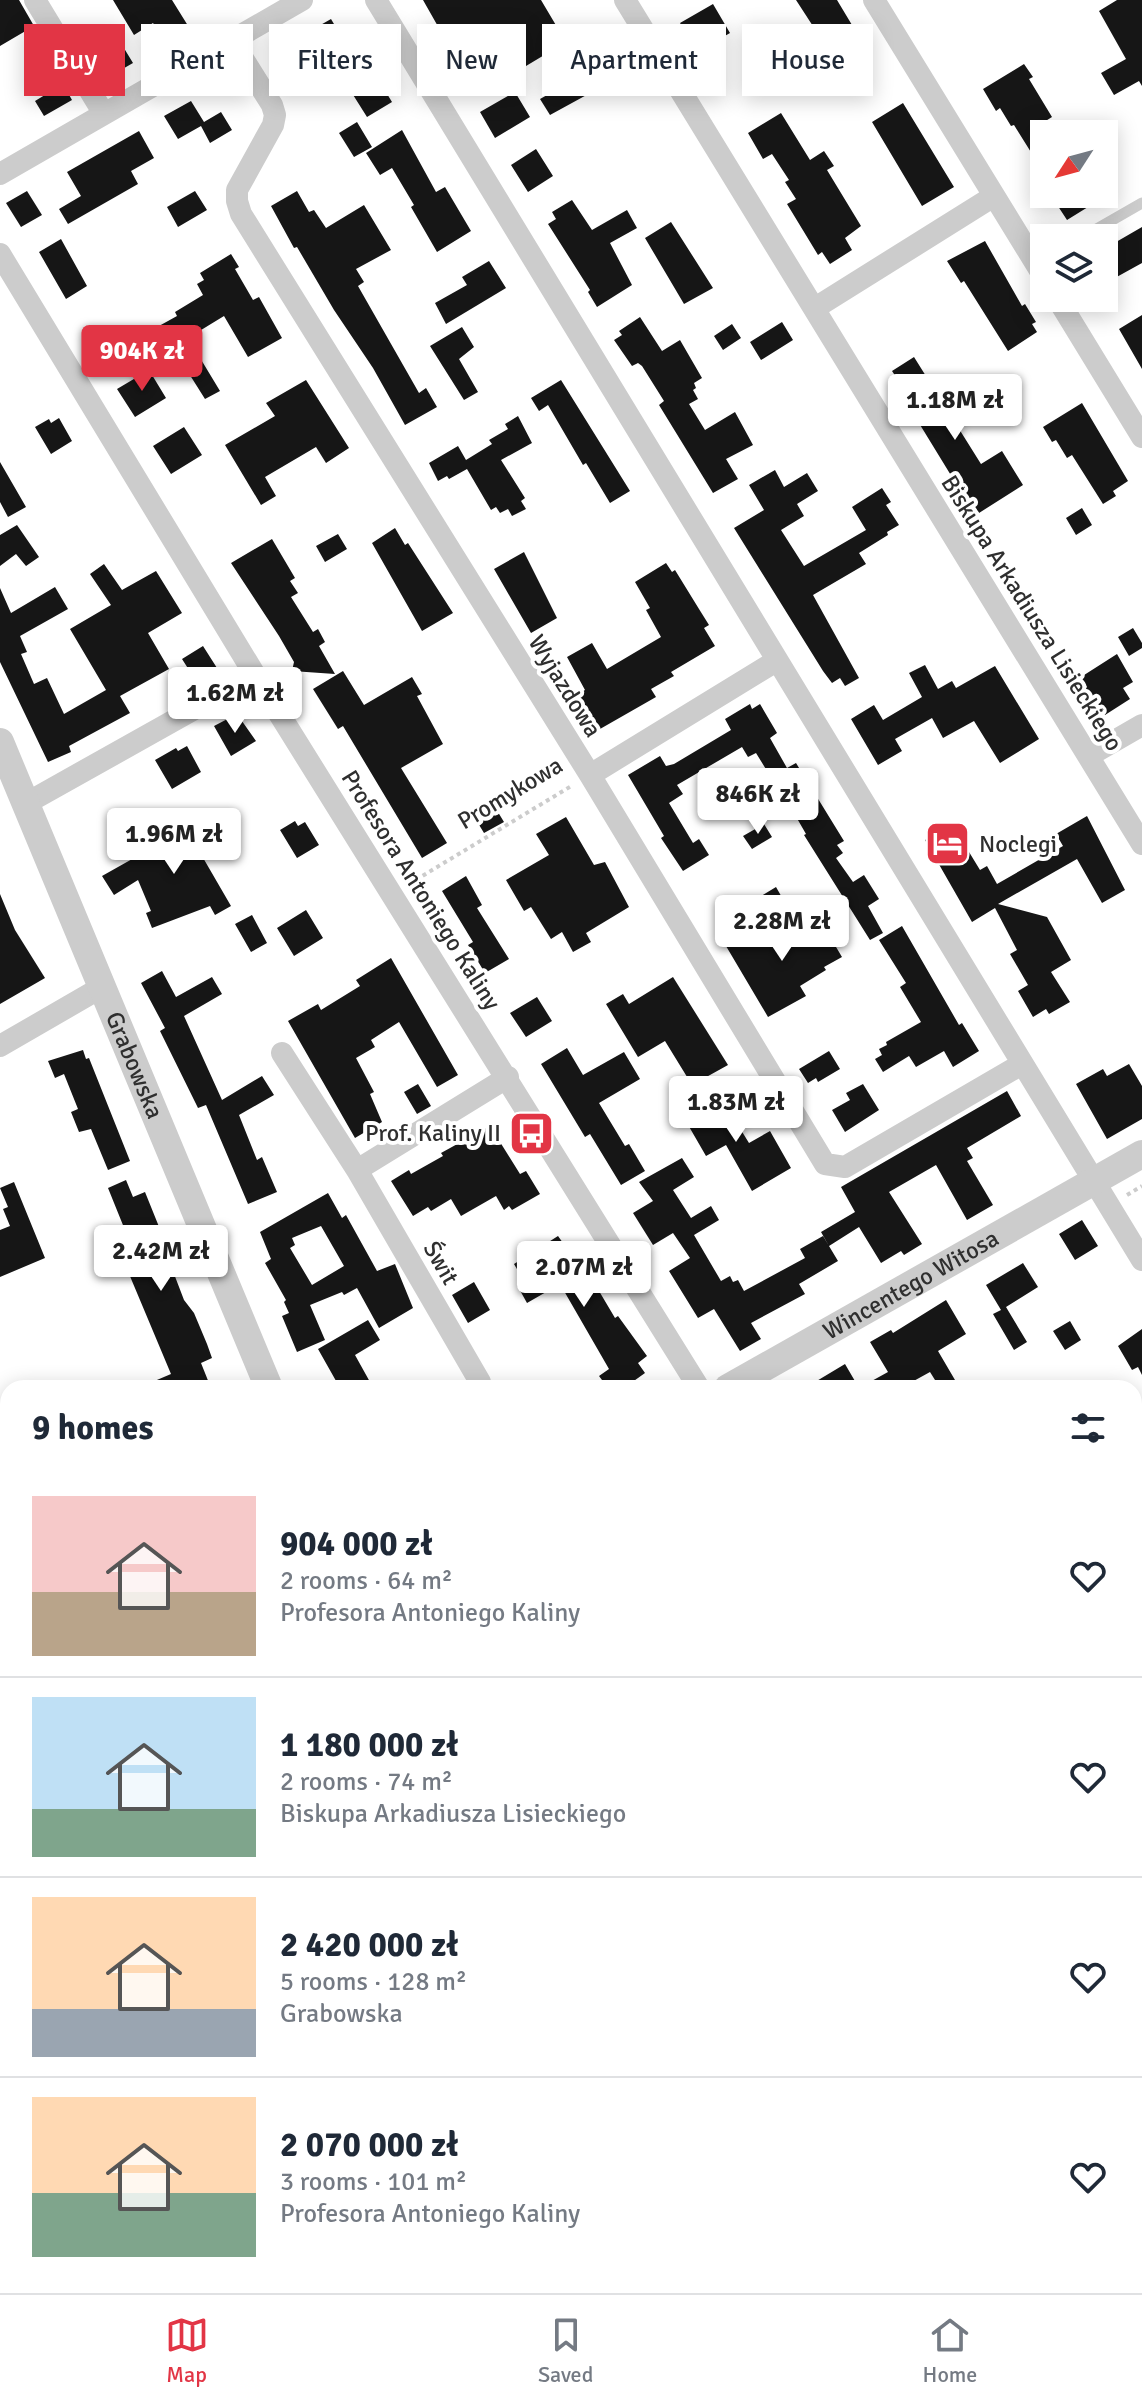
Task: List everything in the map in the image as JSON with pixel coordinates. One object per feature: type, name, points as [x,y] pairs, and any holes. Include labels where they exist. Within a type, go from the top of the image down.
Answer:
[{"type":"street","points":[[35,0],[104,114]]},
{"type":"street","points":[[253,29],[302,0]]},
{"type":"street","points":[[376,0],[1142,1260]]},
{"type":"street","name":"Biskupa Arkadiusza Lisieckiego","points":[[625,0],[1142,844]]},
{"type":"street","points":[[874,0],[1030,250]]},
{"type":"street","name":"Wyjazdowa","points":[[253,75],[275,115],[273,125],[237,190],[241,214],[590,775],[825,1164],[845,1167],[1022,1064]]},
{"type":"street","points":[[0,174],[141,93]]},
{"type":"street","points":[[815,308],[994,196]]},
{"type":"street","name":"Profesora Antoniego Kaliny","points":[[0,254],[255,675],[394,893],[694,1380]]},
{"type":"street","points":[[1066,312],[1142,437]]},
{"type":"street","name":"Promykowa","points":[[590,775],[776,661]]},
{"type":"street","points":[[25,804],[255,675]]},
{"type":"street","points":[[1090,755],[1142,725]]},
{"type":"street","name":"Grabowska","points":[[0,742],[266,1380]]},
{"type":"street","points":[[0,1046],[102,987]]},
{"type":"street","name":"Świt","points":[[282,1053],[357,1170],[479,1380]]},
{"type":"street","points":[[357,1170],[508,1077]]},
{"type":"street","name":"Wincentego Witosa","points":[[742,1380],[1142,1154]]},
{"type":"lane","points":[[1105,224],[1142,203]]},
{"type":"path","name":"Promykowa","points":[[394,893],[590,775]]},
{"type":"path","points":[[1123,1197],[1142,1186]]},
{"type":"building","points":[[0,0],[19,0],[33,24],[24,24],[24,32],[0,46]]},
{"type":"building","points":[[113,0],[172,0],[187,24],[141,24],[141,31],[134,35]]},
{"type":"building","points":[[423,0],[541,0],[555,24],[542,24],[542,56],[526,66],[526,24],[437,24]]},
{"type":"building","points":[[796,0],[837,0],[851,24],[812,24]]},
{"type":"building","points":[[1117,0],[1142,0],[1142,86],[1139,81],[1114,95],[1101,73],[1126,59],[1099,11]]},
{"type":"building","points":[[713,4],[725,24],[681,24]]},
{"type":"building","points":[[125,50],[133,63],[125,68]]},
{"type":"building","points":[[1024,64],[1033,77],[1029,79],[1052,117],[1030,120],[1030,151],[1000,108],[996,111],[983,89]]},
{"type":"building","points":[[43,96],[70,96],[72,100],[44,116],[35,101]]},
{"type":"building","points":[[354,96],[388,96],[392,102],[367,117]]},
{"type":"building","points":[[508,96],[517,96],[530,117],[495,138],[480,112]]},
{"type":"building","points":[[545,96],[585,96],[550,115],[540,99]]},
{"type":"building","points":[[191,101],[204,122],[221,112],[232,130],[210,143],[201,126],[178,139],[164,116]]},
{"type":"building","points":[[903,103],[954,187],[922,206],[872,122]]},
{"type":"building","points":[[781,113],[810,160],[824,151],[834,166],[827,170],[861,226],[845,238],[852,250],[830,264],[822,252],[818,255],[787,204],[796,199],[785,182],[789,180],[772,154],[763,159],[748,133]]},
{"type":"building","points":[[357,122],[372,147],[354,157],[339,133]]},
{"type":"building","points":[[402,130],[436,192],[445,187],[471,231],[437,252],[392,168],[380,175],[366,153]]},
{"type":"building","points":[[139,131],[154,158],[131,171],[138,184],[68,224],[59,209],[81,196],[67,172]]},
{"type":"building","points":[[536,149],[553,176],[528,192],[511,165]]},
{"type":"building","points":[[27,191],[42,215],[21,227],[6,203]]},
{"type":"building","points":[[195,191],[207,210],[178,227],[167,207]]},
{"type":"building","points":[[297,191],[309,212],[314,210],[326,228],[364,205],[391,250],[356,269],[364,282],[358,286],[419,393],[426,388],[437,407],[405,425],[373,368],[297,247],[294,248],[271,206]]},
{"type":"building","points":[[572,200],[592,230],[627,210],[637,228],[610,243],[632,285],[597,307],[588,292],[590,290],[548,224],[556,219],[552,212]]},
{"type":"building","points":[[1059,208],[1086,208],[1067,220]]},
{"type":"building","points":[[671,222],[713,288],[684,304],[645,238]]},
{"type":"building","points":[[1142,227],[1142,263],[1118,276],[1118,241]]},
{"type":"building","points":[[61,239],[87,286],[66,299],[39,252]]},
{"type":"building","points":[[985,241],[1022,306],[1025,304],[1036,322],[1032,324],[1037,332],[1008,351],[964,281],[961,283],[947,261]]},
{"type":"building","points":[[231,254],[239,267],[235,269],[253,300],[259,297],[282,338],[248,357],[224,316],[188,338],[220,391],[205,399],[159,326],[203,295],[197,284],[204,280],[200,273]]},
{"type":"building","points":[[489,261],[506,288],[446,324],[435,303],[467,285],[462,277]]},
{"type":"building","points":[[1142,315],[1142,369],[1119,329]]},
{"type":"building","points":[[640,317],[662,351],[680,340],[702,378],[694,383],[696,388],[693,390],[698,399],[689,404],[705,430],[735,412],[753,445],[726,459],[738,479],[713,493],[659,405],[664,401],[642,366],[638,363],[632,366],[614,340],[622,335],[619,331]]},
{"type":"building","points":[[782,322],[793,340],[761,360],[750,342]]},
{"type":"building","points":[[732,324],[741,338],[723,350],[714,336]]},
{"type":"building","points":[[462,327],[474,347],[459,359],[478,392],[464,400],[430,346]]},
{"type":"building","points":[[914,357],[981,464],[1002,451],[1023,485],[979,513],[966,493],[963,495],[892,379],[896,377],[892,371]]},
{"type":"building","points":[[149,370],[166,398],[135,417],[117,389]]},
{"type":"building","points":[[306,380],[349,448],[326,463],[316,447],[265,477],[276,496],[261,505],[225,445],[275,416],[266,403]]},
{"type":"building","points":[[561,380],[630,491],[610,503],[586,463],[583,465],[548,405],[539,411],[531,398]]},
{"type":"building","points":[[1082,403],[1128,481],[1113,491],[1116,496],[1103,504],[1072,455],[1067,458],[1043,427]]},
{"type":"building","points":[[518,416],[532,443],[501,460],[525,498],[521,501],[526,509],[512,516],[508,509],[500,513],[496,507],[491,510],[467,469],[438,481],[429,463],[458,446],[466,460],[492,444],[489,440],[508,429],[505,424]]},
{"type":"building","points":[[59,418],[72,441],[51,454],[35,427],[49,419],[51,423]]},
{"type":"building","points":[[184,427],[202,455],[171,474],[153,446]]},
{"type":"building","points":[[0,462],[26,507],[8,517],[0,502]]},
{"type":"building","points":[[775,470],[784,487],[807,473],[818,491],[797,504],[804,516],[781,530],[804,566],[866,530],[852,507],[882,488],[891,502],[886,505],[899,525],[859,553],[866,564],[813,595],[859,678],[845,686],[840,678],[832,683],[823,671],[734,528],[764,510],[749,485]]},
{"type":"building","points":[[1082,508],[1092,525],[1076,535],[1066,518]]},
{"type":"building","points":[[17,525],[39,557],[26,566],[16,554],[0,566],[0,535]]},
{"type":"building","points":[[395,528],[453,613],[422,631],[372,543]]},
{"type":"building","points":[[338,534],[347,549],[325,562],[316,546]]},
{"type":"building","points":[[272,539],[295,578],[290,581],[298,593],[291,597],[313,632],[318,629],[325,642],[319,646],[335,674],[292,671],[294,662],[231,563]]},
{"type":"building","points":[[524,552],[557,618],[531,633],[494,569]]},
{"type":"building","points":[[666,563],[672,572],[675,570],[709,625],[704,628],[715,646],[671,672],[674,676],[651,689],[656,697],[593,733],[573,697],[585,690],[567,657],[592,643],[607,669],[661,637],[646,610],[650,608],[635,582]]},
{"type":"building","points":[[104,564],[122,590],[156,571],[182,613],[148,633],[169,669],[120,696],[130,713],[69,746],[71,752],[48,762],[0,662],[0,588],[11,613],[55,587],[68,609],[20,636],[27,652],[21,654],[34,684],[47,678],[64,714],[106,690],[70,629],[111,605],[90,574]]},
{"type":"building","points":[[1133,628],[1142,648],[1129,656],[1118,637]]},
{"type":"building","points":[[203,646],[217,668],[196,681],[182,659]]},
{"type":"building","points":[[1117,654],[1133,682],[1123,688],[1130,699],[1105,715],[1098,706],[1095,708],[1084,690],[1087,687],[1081,677]]},
{"type":"building","points":[[925,665],[938,689],[952,681],[956,688],[995,666],[1039,739],[1000,763],[974,721],[943,738],[932,718],[895,739],[902,751],[878,765],[851,719],[874,705],[883,720],[922,697],[909,673]]},
{"type":"building","points":[[343,671],[364,705],[412,677],[422,694],[417,696],[443,744],[401,768],[447,843],[422,858],[343,726],[338,729],[313,689]]},
{"type":"building","points":[[750,704],[752,709],[760,704],[777,733],[770,738],[787,768],[796,763],[844,841],[837,845],[843,853],[836,858],[853,882],[864,875],[879,899],[868,906],[883,933],[870,940],[804,835],[787,801],[770,781],[772,779],[756,753],[748,757],[742,747],[677,785],[683,794],[669,803],[693,843],[699,839],[709,855],[683,871],[661,838],[664,836],[628,775],[660,756],[666,766],[674,764],[731,730],[725,719]]},
{"type":"building","points":[[237,714],[256,741],[231,756],[214,726]]},
{"type":"building","points":[[187,746],[201,772],[172,789],[155,760],[176,748],[178,751]]},
{"type":"building","points":[[490,799],[504,822],[484,833],[470,810]]},
{"type":"building","points":[[1087,816],[1125,890],[1102,903],[1077,859],[998,904],[1047,917],[1071,960],[1051,972],[1070,1002],[1049,1014],[1046,1009],[1033,1017],[1018,991],[1028,985],[1010,954],[1017,950],[995,908],[972,922],[925,840],[952,824],[980,870],[987,866],[997,884],[1063,846],[1056,834]]},
{"type":"building","points":[[566,817],[594,865],[605,862],[629,907],[586,933],[591,942],[573,952],[562,932],[551,939],[531,907],[524,911],[506,880],[549,855],[536,834]]},
{"type":"building","points":[[205,818],[221,845],[202,856],[231,906],[215,915],[210,906],[152,928],[146,913],[151,911],[138,880],[114,895],[102,876]]},
{"type":"building","points":[[295,821],[298,826],[305,822],[319,845],[297,858],[280,830]]},
{"type":"building","points":[[764,824],[772,837],[752,849],[743,836]]},
{"type":"building","points":[[466,876],[482,905],[477,908],[509,959],[485,973],[468,945],[473,942],[442,891]]},
{"type":"building","points":[[776,887],[784,901],[761,915],[753,901]]},
{"type":"building","points":[[0,894],[15,930],[45,978],[0,1004]]},
{"type":"building","points":[[306,910],[323,938],[294,956],[277,928]]},
{"type":"building","points":[[252,915],[267,943],[251,952],[235,924]]},
{"type":"building","points":[[772,919],[785,942],[820,920],[842,957],[800,986],[806,996],[768,1017],[726,946]]},
{"type":"building","points":[[902,926],[959,1025],[962,1023],[979,1051],[953,1067],[944,1051],[916,1067],[909,1056],[883,1072],[875,1059],[882,1055],[879,1049],[887,1045],[886,1042],[921,1022],[900,987],[906,983],[879,940]]},
{"type":"building","points":[[391,958],[458,1075],[437,1087],[399,1022],[371,1040],[375,1047],[356,1058],[374,1092],[370,1094],[382,1122],[355,1138],[288,1021],[318,1004],[321,1010],[360,986],[356,980]]},
{"type":"building","points":[[162,971],[176,997],[212,977],[222,994],[184,1016],[222,1100],[262,1076],[274,1095],[239,1115],[257,1160],[262,1157],[277,1192],[248,1204],[206,1105],[198,1108],[160,1031],[165,1028],[141,983]]},
{"type":"building","points":[[673,977],[728,1065],[692,1085],[665,1041],[638,1057],[606,1004],[623,994],[629,1004]]},
{"type":"building","points":[[537,997],[552,1021],[526,1037],[510,1013]]},
{"type":"building","points":[[567,1048],[583,1075],[624,1052],[640,1079],[599,1103],[625,1146],[629,1144],[645,1171],[621,1185],[590,1134],[585,1137],[541,1064]]},
{"type":"building","points":[[83,1050],[86,1059],[89,1058],[130,1161],[108,1170],[91,1129],[79,1132],[71,1112],[78,1109],[64,1074],[55,1078],[48,1061]]},
{"type":"building","points":[[829,1051],[840,1069],[818,1082],[816,1078],[808,1083],[799,1069]]},
{"type":"building","points":[[1129,1064],[1142,1086],[1142,1119],[1107,1139],[1076,1084],[1103,1069],[1107,1076]]},
{"type":"building","points":[[418,1084],[431,1106],[417,1114],[404,1092]]},
{"type":"building","points":[[863,1084],[879,1110],[845,1132],[832,1110],[850,1100],[846,1093]]},
{"type":"building","points":[[1007,1091],[1021,1116],[967,1148],[973,1158],[967,1161],[993,1205],[967,1220],[936,1165],[889,1192],[922,1244],[904,1255],[901,1251],[881,1263],[859,1227],[829,1246],[821,1232],[855,1212],[841,1187]]},
{"type":"building","points":[[692,1095],[708,1121],[728,1109],[749,1143],[770,1131],[791,1168],[752,1191],[726,1145],[706,1156],[676,1104]]},
{"type":"building","points":[[490,1126],[520,1174],[526,1171],[540,1194],[512,1210],[509,1206],[504,1210],[496,1196],[461,1216],[451,1199],[431,1211],[428,1207],[413,1216],[391,1181],[409,1170],[411,1174]]},
{"type":"building","points":[[682,1158],[694,1177],[673,1190],[691,1218],[711,1206],[719,1220],[694,1235],[721,1281],[730,1276],[733,1282],[738,1280],[744,1291],[805,1258],[800,1249],[823,1236],[838,1261],[799,1284],[805,1294],[751,1323],[761,1339],[740,1351],[714,1309],[698,1318],[669,1271],[690,1258],[673,1233],[653,1245],[633,1213],[653,1201],[639,1182]]},
{"type":"building","points":[[126,1180],[133,1197],[145,1192],[174,1264],[171,1266],[184,1300],[194,1313],[212,1358],[201,1363],[208,1380],[157,1380],[171,1374],[119,1250],[131,1245],[108,1188]]},
{"type":"building","points":[[14,1182],[45,1258],[0,1277],[0,1230],[10,1226],[3,1209],[8,1207],[0,1188]]},
{"type":"building","points":[[328,1193],[342,1218],[346,1215],[377,1271],[395,1264],[413,1308],[379,1328],[357,1288],[344,1295],[342,1292],[310,1305],[325,1340],[297,1352],[282,1316],[289,1313],[286,1300],[265,1263],[271,1259],[260,1232]],"holes":[[[321,1226],[344,1266],[312,1285],[290,1248],[295,1245],[292,1238]]]},
{"type":"building","points":[[1082,1220],[1098,1246],[1075,1260],[1059,1234]]},
{"type":"building","points":[[558,1236],[583,1271],[586,1269],[615,1318],[618,1316],[647,1356],[638,1363],[645,1373],[635,1380],[602,1380],[599,1376],[609,1369],[560,1284],[527,1303],[517,1285],[524,1281],[514,1264]]},
{"type":"building","points":[[1023,1263],[1038,1287],[1006,1307],[1027,1342],[1014,1350],[993,1314],[1001,1310],[986,1285]]},
{"type":"building","points":[[474,1282],[490,1310],[468,1323],[452,1295]]},
{"type":"building","points":[[946,1300],[966,1334],[938,1351],[955,1380],[935,1380],[930,1372],[916,1380],[874,1380],[888,1372],[870,1342],[891,1330],[893,1333]]},
{"type":"building","points":[[368,1320],[380,1340],[355,1355],[369,1380],[335,1380],[318,1349]]},
{"type":"building","points":[[1070,1321],[1081,1340],[1065,1350],[1053,1331]]},
{"type":"building","points":[[1142,1329],[1142,1375],[1138,1367],[1132,1370],[1118,1346]]},
{"type":"building","points":[[845,1364],[854,1380],[818,1380]]},
{"type":"place","name":"Noclegi","points":[[948,844]]},
{"type":"place","name":"Prof. Kaliny II","points":[[532,1133]]}]
